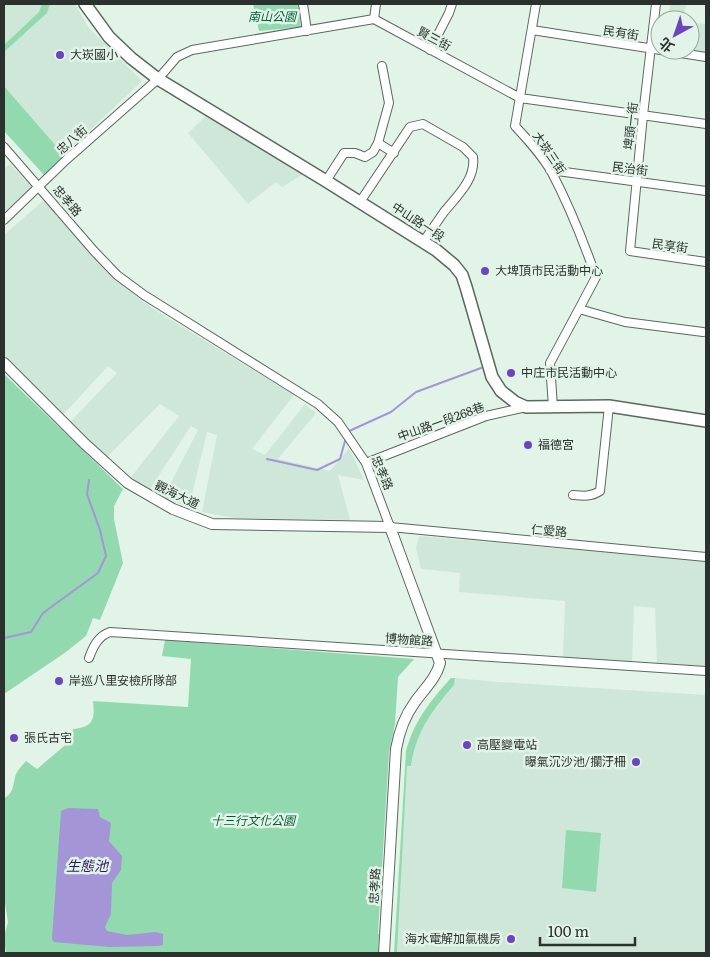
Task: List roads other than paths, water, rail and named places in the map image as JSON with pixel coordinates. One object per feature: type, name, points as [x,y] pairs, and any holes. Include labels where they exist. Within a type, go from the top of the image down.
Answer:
[{"type":"main road","name":"中山路一段","points":[[85,4],[109,37],[131,58],[158,78],[424,242],[454,265],[462,275],[492,377],[501,392],[511,400],[526,407],[609,406],[706,421]]},
{"type":"street","points":[[303,4],[307,31]]},
{"type":"street","points":[[158,78],[177,57],[192,50],[374,20],[376,4]]},
{"type":"street","points":[[430,50],[452,4]]},
{"type":"street","name":"大崁三街","points":[[536,4],[515,126],[534,147],[550,170],[582,236],[596,277],[579,308]]},
{"type":"street","name":"賢三街","points":[[374,20],[520,98],[706,124]]},
{"type":"street","name":"民有街","points":[[532,30],[650,49]]},
{"type":"street","name":"埤頭一街","points":[[630,251],[650,57]]},
{"type":"street","points":[[326,181],[344,153],[355,153],[365,157],[373,152],[378,143],[389,103],[382,66]]},
{"type":"street","name":"忠八街","points":[[4,220],[38,186],[158,78]]},
{"type":"street","points":[[360,202],[410,127],[420,124],[453,141],[473,157],[473,165],[465,187],[443,214],[424,242]]},
{"type":"street","points":[[378,143],[394,153]]},
{"type":"street","name":"忠孝路","points":[[4,148],[117,275],[144,296],[318,404],[338,422],[366,463],[438,653],[440,663],[438,672],[409,711],[399,731],[396,749],[384,953]]},
{"type":"street","name":"民治街","points":[[550,170],[706,191]]},
{"type":"street","name":"民享街","points":[[630,251],[706,262]]},
{"type":"street","points":[[553,407],[550,363],[579,308],[625,322],[702,332]]},
{"type":"street","name":"觀海大道","points":[[4,363],[84,444],[128,483],[173,509],[212,524],[390,527]]},
{"type":"street","points":[[572,495],[595,495],[600,491],[609,406]]},
{"type":"street","name":"中山路一段268巷","points":[[366,463],[486,416],[526,407]]},
{"type":"street","name":"仁愛路","points":[[390,527],[706,557]]},
{"type":"street","name":"博物館路","points":[[89,658],[100,637],[110,632],[706,671]]},
{"type":"water","name":"生態池","points":[[68,808],[98,809],[100,817],[111,823],[109,841],[122,856],[121,870],[112,883],[111,914],[105,927],[107,931],[127,935],[156,932],[163,934],[163,945],[109,947],[54,942],[52,939],[61,811]]},
{"type":"waterway","points":[[347,432],[391,412],[416,392],[481,368]]},
{"type":"waterway","points":[[267,459],[317,470],[340,459],[345,441]]},
{"type":"waterway","points":[[4,638],[31,632],[43,613],[98,573],[106,556],[100,530],[87,494],[89,480]]},
{"type":"place","name":"大崁國小","points":[[60,55]]},
{"type":"place","name":"大埤頂市民活動中心","points":[[485,271]]},
{"type":"place","name":"中庄市民活動中心","points":[[511,373]]},
{"type":"place","name":"福德宮","points":[[528,445]]},
{"type":"place","name":"岸巡八里安檢所隊部","points":[[59,681]]},
{"type":"place","name":"張氏古宅","points":[[14,738]]},
{"type":"place","name":"高壓變電站","points":[[467,745]]},
{"type":"place","name":"曝氣沉沙池/攔汙柵","points":[[636,762]]},
{"type":"place","name":"海水電解加氯機房","points":[[511,939]]},
{"type":"park label","name":"南山公園","points":[[272,17]]},
{"type":"park label","name":"十三行文化公園","points":[[253,821]]}]
